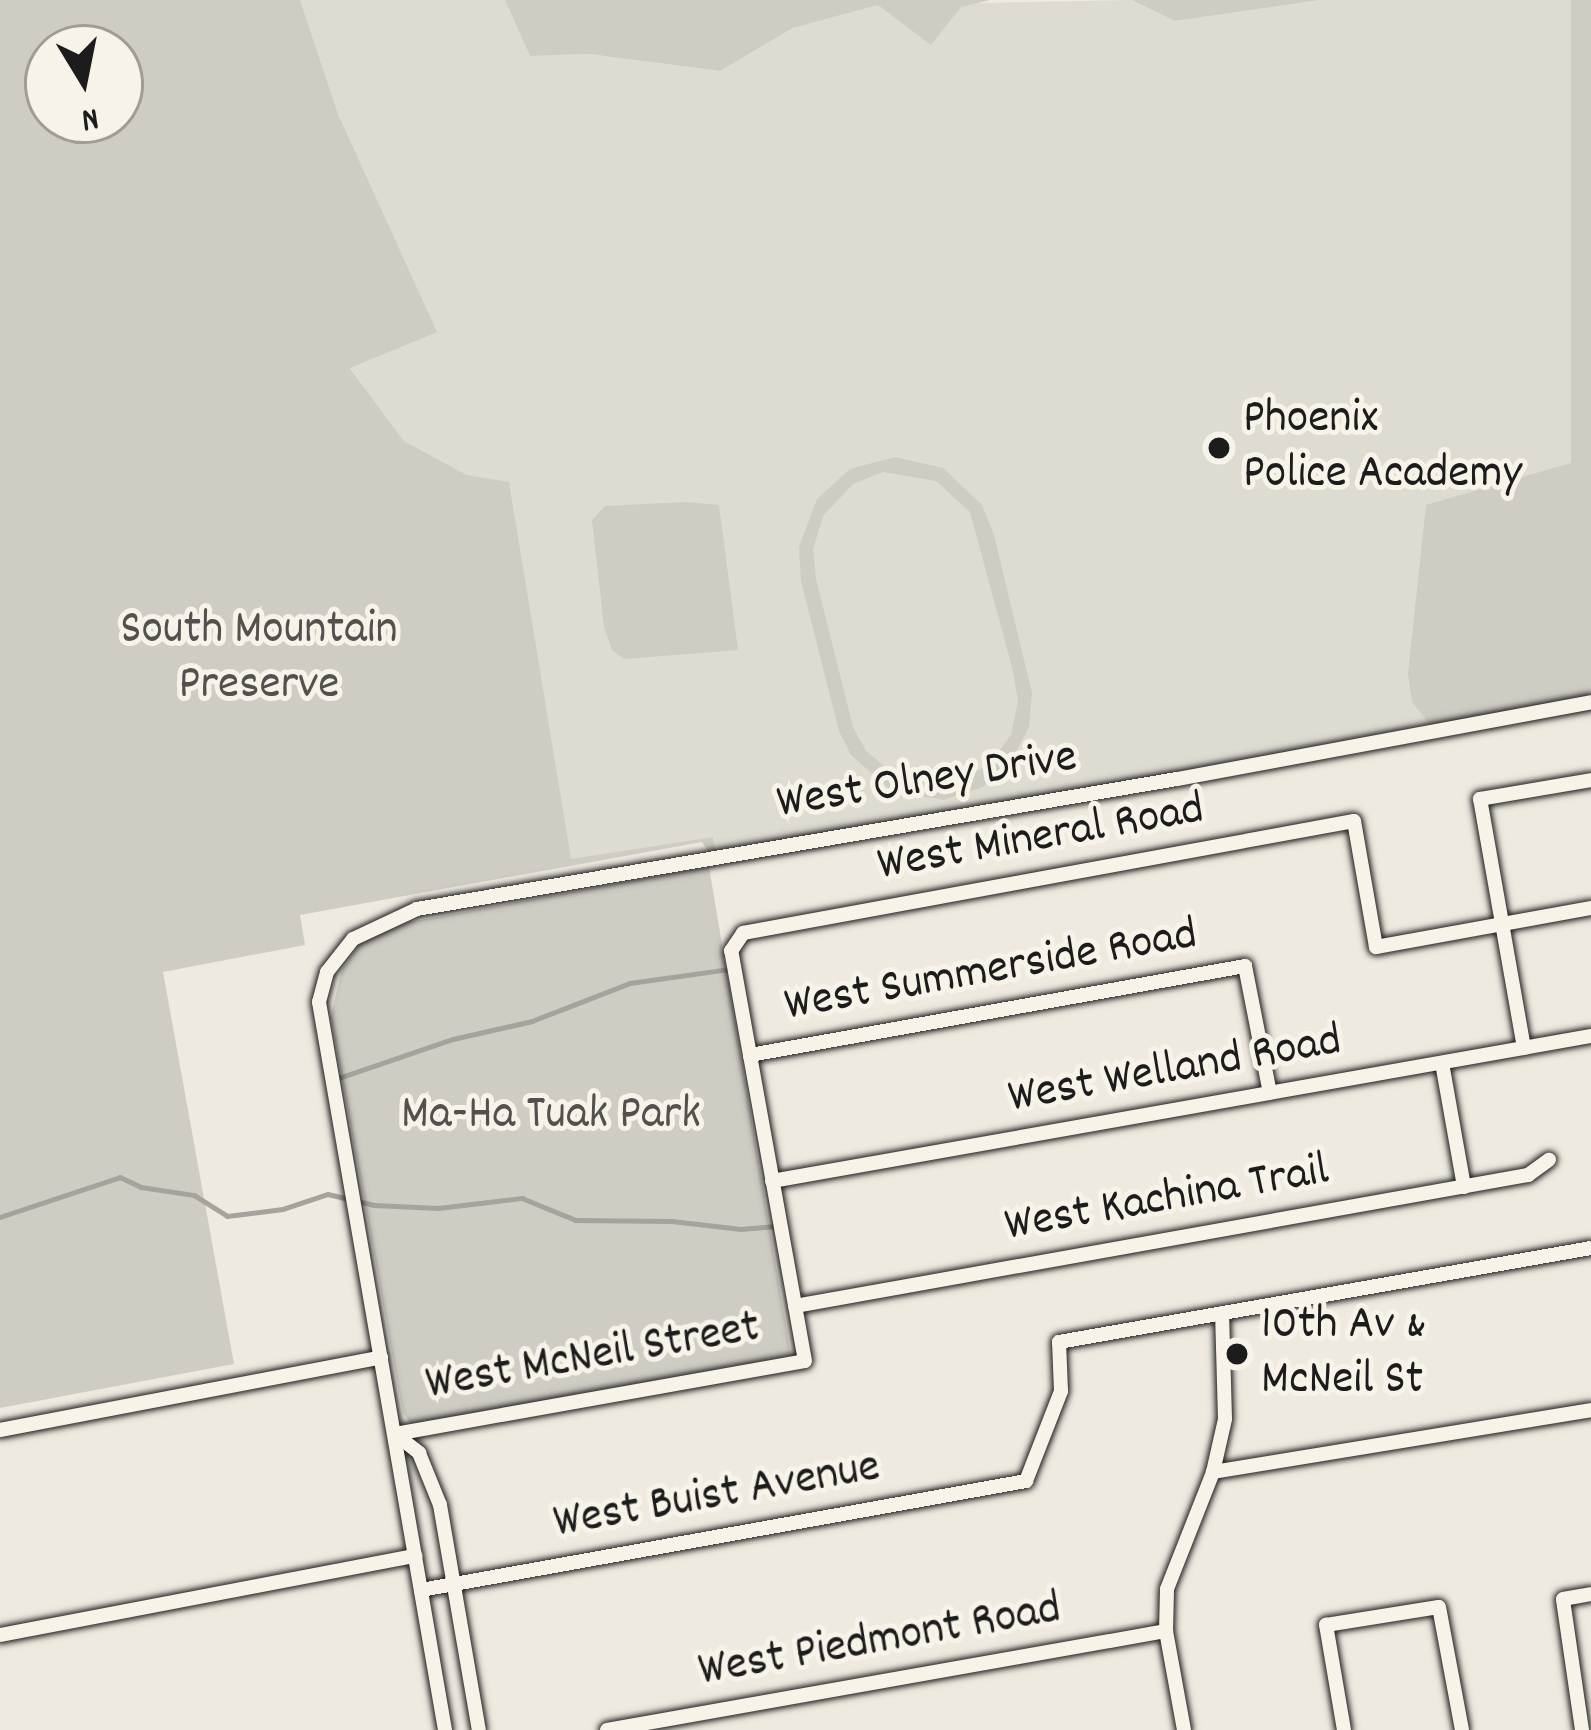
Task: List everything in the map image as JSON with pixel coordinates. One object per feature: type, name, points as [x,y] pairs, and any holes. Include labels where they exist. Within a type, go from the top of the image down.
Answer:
[{"type":"street","name":"West Olney Drive","points":[[381,1357],[319,1002],[326,972],[353,939],[417,909],[1238,769],[1591,701]]},
{"type":"street","points":[[1524,1048],[1480,799],[1591,780]]},
{"type":"street","name":"West Mineral Road","points":[[750,1054],[731,951],[742,933],[1354,821],[1376,947],[1502,925]]},
{"type":"street","points":[[1502,925],[1591,908]]},
{"type":"street","name":"West Summerside Road","points":[[750,1054],[1245,966],[1270,1093]]},
{"type":"street","name":"West Welland Road","points":[[772,1181],[1591,1036]]},
{"type":"street","points":[[750,1054],[795,1306]]},
{"type":"street","points":[[1442,1063],[1464,1187]]},
{"type":"street","name":"West Kachina Trail","points":[[795,1306],[1528,1175],[1549,1160]]},
{"type":"street","points":[[1184,1730],[1166,1631],[1171,1571],[1213,1472],[1227,1392],[1222,1313],[1591,1248]]},
{"type":"street","name":"West McNeil Street","points":[[395,1434],[805,1361],[795,1306]]},
{"type":"street","name":"West Buist Avenue","points":[[421,1590],[1026,1481],[1061,1391],[1059,1342],[1222,1313]]},
{"type":"street","points":[[381,1357],[446,1730]]},
{"type":"street","name":"West McNeil Street","points":[[0,1430],[381,1357]]},
{"type":"street","points":[[1213,1472],[1591,1410]]},
{"type":"street","points":[[395,1434],[419,1453],[430,1472],[479,1730]]},
{"type":"street","points":[[0,1634],[416,1556]]},
{"type":"street","points":[[1582,1730],[1563,1599],[1591,1594]]},
{"type":"street","points":[[1344,1730],[1326,1625],[1439,1607],[1462,1730]]},
{"type":"street","name":"West Piedmont Road","points":[[607,1730],[1166,1631]]},
{"type":"shaded area","points":[[300,0],[505,0],[530,56],[589,54],[720,71],[793,28],[878,5],[1132,0],[1175,21],[1321,0],[1571,0],[1571,464],[1432,727],[716,853],[713,837],[570,860],[509,483],[467,475],[404,441],[350,367],[436,331],[338,114]]},
{"type":"green space","name":"South Mountain Preserve","points":[[0,0],[300,0],[338,114],[437,332],[350,368],[404,441],[467,475],[509,482],[571,859],[713,837],[716,852],[1431,726],[1412,702],[1408,674],[1426,505],[1571,463],[1571,0],[1591,0],[1591,711],[712,858],[702,842],[300,915],[305,945],[163,972],[234,1364],[0,1408]]},
{"type":"green space","points":[[505,0],[990,0],[961,7],[931,45],[878,5],[793,28],[720,71],[589,54],[530,56]]},
{"type":"green space","points":[[1132,0],[1320,0],[1175,21]]},
{"type":"green space","points":[[895,457],[943,468],[982,505],[994,535],[1032,693],[1029,727],[1011,762],[983,787],[944,800],[892,791],[851,755],[839,731],[801,581],[799,547],[817,499],[850,469]],"holes":[[[883,472],[936,481],[970,512],[1018,701],[1011,735],[988,765],[955,784],[901,780],[866,751],[853,727],[816,579],[813,549],[823,516],[853,484]]]},
{"type":"green space","points":[[719,505],[738,650],[624,659],[612,650],[604,627],[592,520],[605,506]]},
{"type":"green space","name":"Ma-Ha Tuak Park","points":[[709,867],[791,1356],[411,1424],[403,1413],[331,1017],[341,971],[360,944],[387,926]]},
{"type":"waterway","points":[[339,1078],[453,1039],[532,1021],[630,983],[730,969]]},
{"type":"waterway","points":[[0,1217],[120,1177],[141,1187],[194,1195],[227,1216],[283,1209],[328,1194],[374,1205],[438,1208],[522,1198],[576,1220],[672,1221],[741,1229],[776,1226]]},
{"type":"place","name":"Phoenix Police Academy","points":[[1219,448]]},
{"type":"place","name":"10th Av & McNeil St","points":[[1237,1354]]}]
